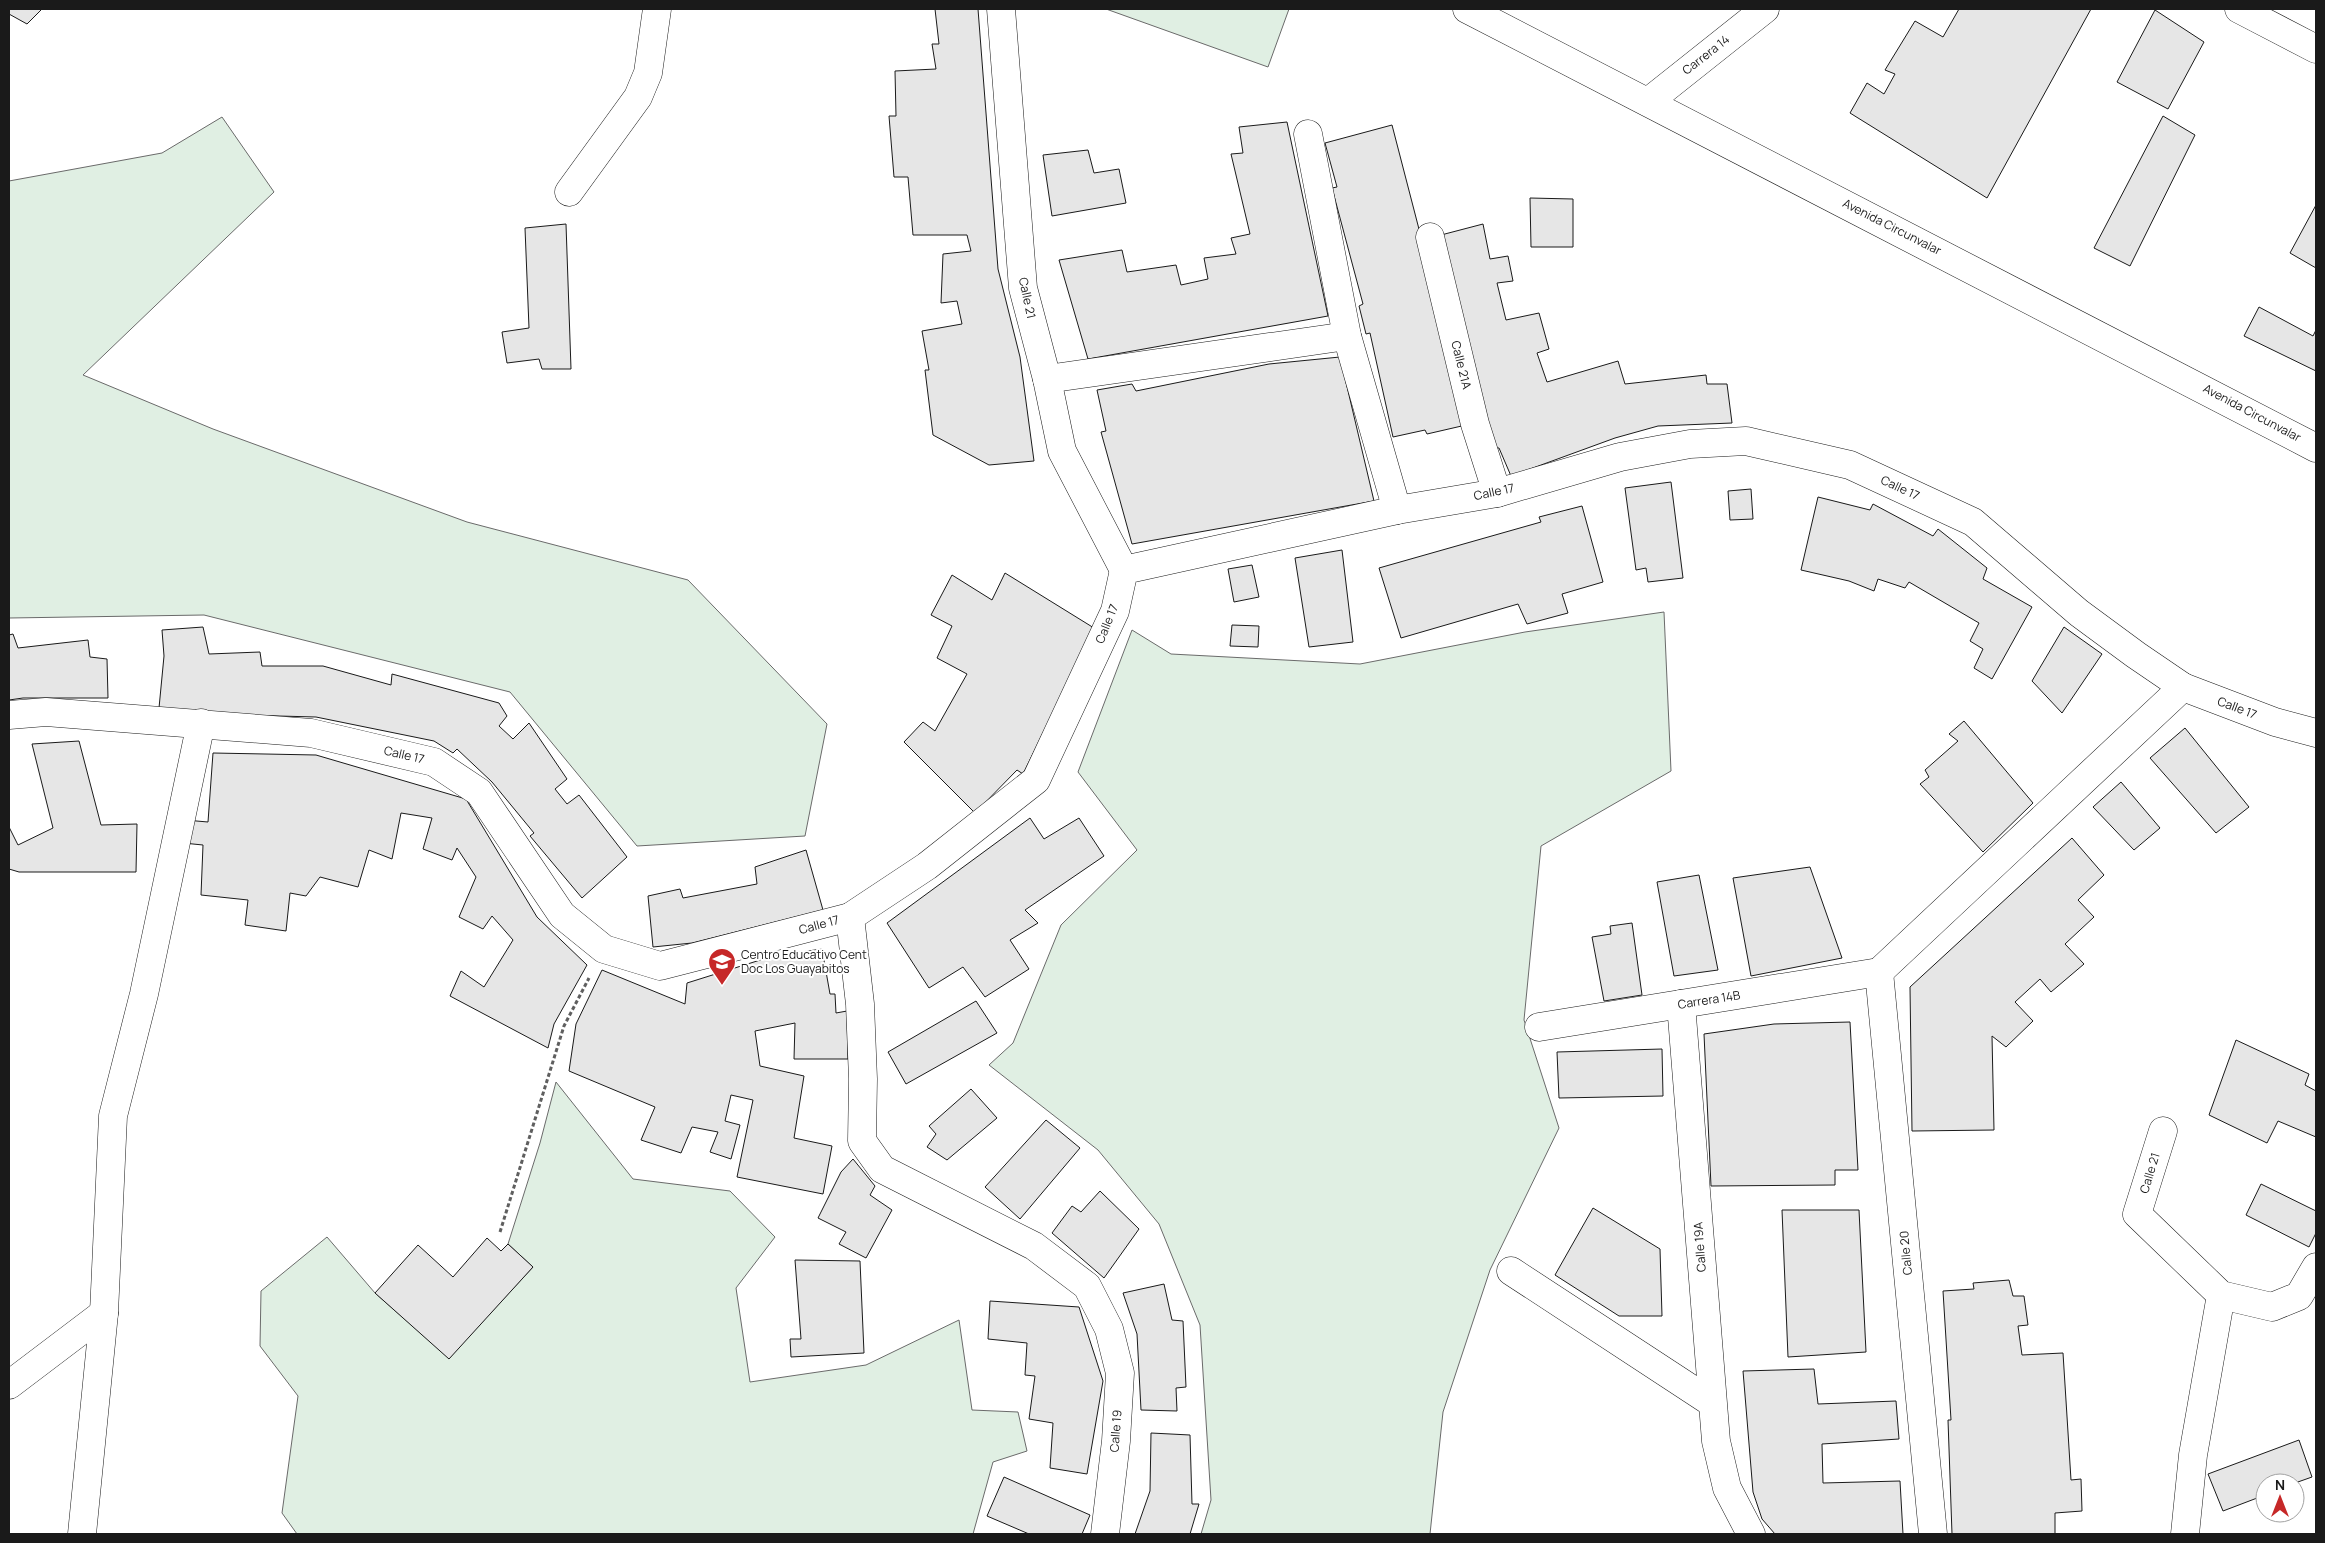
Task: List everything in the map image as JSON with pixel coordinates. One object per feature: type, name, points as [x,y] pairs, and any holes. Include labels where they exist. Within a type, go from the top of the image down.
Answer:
[{"type":"street","points":[[569,192],[638,96],[648,73],[657,9]]},
{"type":"street","name":"Calle 21","points":[[1001,9],[1023,288],[1047,378],[1062,451],[1124,570]]},
{"type":"street","name":"Avenida Circunvalar","points":[[1467,9],[2316,448]]},
{"type":"street","name":"Carrera 14","points":[[1648,102],[1765,9]]},
{"type":"street","points":[[2240,9],[2316,49]]},
{"type":"street","points":[[1308,134],[1347,336],[1397,510]]},
{"type":"street","name":"Calle 21A","points":[[1430,237],[1475,424],[1497,493]]},
{"type":"street","points":[[1047,378],[1347,336]]},
{"type":"street","name":"Calle 17","points":[[9,715],[46,712],[311,733],[434,762],[479,792],[562,915],[604,949],[660,966],[850,918],[927,866],[1036,780],[1114,611],[1124,570],[1397,510],[1497,493],[1620,457],[1690,444],[1746,441],[1850,465],[1973,522],[2079,612],[2136,655],[2183,687],[2275,722],[2316,733]]},
{"type":"street","points":[[1879,972],[2183,687]]},
{"type":"street","points":[[82,1534],[104,1313],[113,1116],[144,994],[201,723]]},
{"type":"street","name":"Calle 19","points":[[850,918],[860,1004],[863,1079],[862,1141],[882,1169],[1041,1252],[1086,1286],[1110,1329],[1120,1373],[1116,1441],[1105,1534]]},
{"type":"street","name":"Carrera 14B","points":[[1539,1027],[1879,972]]},
{"type":"street","name":"Calle 20","points":[[1879,972],[1933,1534]]},
{"type":"street","name":"Calle 19A","points":[[1681,1004],[1711,1402],[1716,1441],[1727,1488],[1751,1534]]},
{"type":"street","name":"Calle 21","points":[[2163,1131],[2138,1214],[2221,1295]]},
{"type":"street","points":[[2185,1534],[2193,1454],[2221,1295],[2272,1307],[2299,1296],[2316,1267]]},
{"type":"street","points":[[1511,1271],[1711,1402]]},
{"type":"street","points":[[9,1385],[104,1313]]},
{"type":"path","points":[[500,1232],[564,1026],[604,949]]},
{"type":"green space","points":[[1106,9],[1289,9],[1268,67]]},
{"type":"green space","points":[[222,117],[274,192],[83,375],[213,429],[467,522],[688,580],[827,724],[805,836],[637,846],[510,692],[204,615],[9,618],[9,181],[162,153]]},
{"type":"green space","points":[[1664,612],[1671,771],[1541,846],[1524,1020],[1559,1128],[1490,1270],[1443,1412],[1430,1534],[1201,1534],[1211,1500],[1200,1325],[1159,1224],[1098,1150],[989,1065],[1013,1043],[1061,925],[1137,850],[1078,772],[1132,630],[1171,654],[1360,664],[1525,632]]},
{"type":"green space","points":[[556,1082],[633,1179],[730,1191],[775,1237],[736,1288],[750,1382],[866,1365],[959,1320],[972,1410],[1018,1412],[1027,1451],[993,1462],[973,1534],[297,1534],[282,1513],[298,1396],[260,1346],[261,1291],[327,1237],[375,1293],[449,1358],[533,1267],[508,1244],[540,1143]]},
{"type":"building","points":[[9,9],[42,9],[27,24],[9,14]]},
{"type":"building","points":[[935,9],[978,9],[998,269],[1020,357],[1034,461],[989,465],[933,435],[925,370],[929,370],[922,331],[962,324],[957,301],[941,303],[943,254],[971,251],[967,235],[913,235],[908,177],[894,177],[889,116],[896,116],[895,71],[936,69],[932,44],[939,44]]},
{"type":"building","points":[[1959,9],[2091,9],[1987,198],[1850,113],[1867,83],[1884,94],[1895,74],[1885,70],[1915,21],[1943,37]]},
{"type":"building","points":[[2155,10],[2204,42],[2168,109],[2117,82]]},
{"type":"building","points":[[2163,116],[2195,135],[2130,266],[2094,248]]},
{"type":"building","points":[[1287,122],[1328,316],[1088,359],[1059,260],[1122,250],[1127,272],[1176,265],[1181,285],[1208,279],[1204,258],[1236,254],[1231,238],[1250,234],[1231,154],[1243,153],[1239,127]]},
{"type":"building","points":[[1392,125],[1434,287],[1466,425],[1427,434],[1425,430],[1393,437],[1370,333],[1366,334],[1359,306],[1363,304],[1332,188],[1337,187],[1325,143]]},
{"type":"building","points":[[1088,150],[1094,173],[1119,169],[1126,203],[1052,216],[1043,155]]},
{"type":"building","points":[[1530,198],[1573,199],[1573,247],[1531,247]]},
{"type":"building","points":[[2316,205],[2316,268],[2290,253]]},
{"type":"building","points":[[566,224],[571,369],[542,369],[539,359],[507,363],[502,332],[529,328],[525,228]]},
{"type":"building","points":[[1483,224],[1490,259],[1508,256],[1513,281],[1497,283],[1506,320],[1539,313],[1549,349],[1537,353],[1547,382],[1618,361],[1625,384],[1706,375],[1707,384],[1727,384],[1732,423],[1658,426],[1615,438],[1511,476],[1499,448],[1494,448],[1441,235]]},
{"type":"building","points":[[2259,307],[2313,336],[2316,330],[2316,371],[2244,336]]},
{"type":"building","points":[[1340,357],[1374,501],[1132,544],[1101,432],[1106,431],[1097,390],[1132,384],[1136,391],[1269,364]]},
{"type":"building","points":[[1671,482],[1683,578],[1648,582],[1646,568],[1636,570],[1625,488]]},
{"type":"building","points":[[1751,489],[1753,519],[1730,520],[1728,491]]},
{"type":"building","points":[[1818,497],[1870,510],[1873,504],[1933,536],[1938,529],[1987,568],[1983,579],[2032,607],[1992,679],[1974,668],[1983,649],[1970,641],[1979,623],[1909,582],[1905,588],[1878,579],[1874,591],[1849,581],[1801,570]]},
{"type":"building","points":[[1582,506],[1603,582],[1562,594],[1568,613],[1527,624],[1518,604],[1401,638],[1379,568],[1541,522],[1539,517]]},
{"type":"building","points":[[1342,550],[1353,642],[1309,647],[1295,558]]},
{"type":"building","points":[[1252,565],[1259,597],[1234,602],[1228,569]]},
{"type":"building","points":[[1005,573],[1094,628],[1023,774],[1017,770],[975,813],[904,742],[923,722],[935,731],[967,674],[937,658],[952,626],[931,615],[952,575],[992,600]]},
{"type":"building","points":[[1232,625],[1259,626],[1258,647],[1230,646]]},
{"type":"building","points":[[203,627],[209,654],[260,652],[262,666],[323,666],[391,685],[392,674],[499,703],[507,716],[499,726],[513,739],[529,723],[567,779],[555,789],[567,804],[579,795],[627,857],[582,898],[530,836],[534,833],[492,782],[457,749],[453,753],[434,741],[316,717],[202,714],[159,708],[164,656],[162,630]]},
{"type":"building","points":[[2064,627],[2102,654],[2062,713],[2032,681]]},
{"type":"building","points":[[13,634],[18,648],[88,640],[90,657],[107,659],[108,698],[23,698],[9,700],[9,635]]},
{"type":"building","points":[[1964,721],[2033,803],[1983,852],[1920,784],[1929,777],[1925,770],[1958,741],[1949,734]]},
{"type":"building","points":[[2185,728],[2249,807],[2216,833],[2150,758]]},
{"type":"building","points":[[79,741],[101,825],[137,824],[136,872],[19,872],[9,869],[9,827],[18,845],[53,828],[32,744]]},
{"type":"building","points":[[213,753],[316,755],[466,799],[537,917],[587,965],[554,1024],[548,1048],[450,996],[461,971],[484,987],[513,940],[492,916],[483,929],[459,917],[476,877],[457,848],[452,860],[423,849],[432,818],[401,813],[392,859],[369,850],[358,887],[320,877],[306,896],[290,893],[286,931],[245,925],[248,900],[201,895],[203,845],[183,843],[185,820],[208,822]]},
{"type":"building","points":[[2121,782],[2160,828],[2134,850],[2093,807]]},
{"type":"building","points":[[1030,818],[1044,839],[1079,818],[1104,856],[1025,910],[1038,923],[1010,940],[1029,969],[985,997],[963,967],[929,988],[887,923]]},
{"type":"building","points":[[2072,838],[2104,875],[2078,900],[2094,917],[2065,944],[2084,964],[2051,992],[2040,979],[2015,1002],[2033,1021],[2006,1047],[1992,1036],[1994,1130],[1912,1131],[1910,987]]},
{"type":"building","points":[[806,850],[823,910],[692,943],[653,947],[648,896],[680,889],[683,898],[757,884],[755,867]]},
{"type":"building","points":[[1810,867],[1842,958],[1751,976],[1733,878]]},
{"type":"building","points":[[1699,875],[1718,970],[1674,976],[1657,882]]},
{"type":"building","points":[[1632,923],[1642,995],[1604,1001],[1592,937],[1611,934],[1610,926]]},
{"type":"building","points":[[822,949],[830,994],[835,994],[836,1013],[847,1011],[848,1059],[794,1059],[795,1023],[755,1031],[760,1066],[804,1076],[794,1138],[832,1146],[823,1194],[737,1177],[753,1100],[731,1095],[725,1121],[740,1125],[731,1159],[710,1152],[718,1132],[692,1127],[681,1153],[641,1140],[655,1107],[569,1071],[576,1024],[602,970],[685,1004],[687,983],[773,956]]},
{"type":"building","points":[[976,1001],[997,1033],[906,1084],[888,1052]]},
{"type":"building","points":[[1850,1022],[1858,1170],[1835,1170],[1835,1185],[1711,1186],[1704,1034],[1774,1024]]},
{"type":"building","points":[[2236,1040],[2309,1074],[2305,1085],[2316,1091],[2316,1137],[2278,1121],[2267,1143],[2209,1115]]},
{"type":"building","points":[[1662,1049],[1663,1096],[1559,1098],[1557,1052]]},
{"type":"building","points":[[971,1089],[997,1118],[947,1160],[927,1147],[936,1134],[929,1126]]},
{"type":"building","points":[[1046,1120],[1080,1148],[1020,1219],[985,1187]]},
{"type":"building","points":[[853,1159],[875,1186],[870,1195],[892,1210],[866,1258],[839,1244],[846,1232],[818,1218],[841,1172]]},
{"type":"building","points":[[2261,1184],[2316,1211],[2316,1233],[2309,1247],[2246,1215]]},
{"type":"building","points":[[1100,1191],[1139,1229],[1104,1278],[1052,1233],[1072,1206],[1081,1212]]},
{"type":"building","points":[[1593,1208],[1660,1249],[1662,1316],[1619,1316],[1555,1275]]},
{"type":"building","points":[[1782,1210],[1859,1210],[1866,1352],[1788,1357]]},
{"type":"building","points":[[487,1238],[501,1251],[508,1244],[533,1267],[449,1359],[375,1293],[418,1245],[453,1277]]},
{"type":"building","points":[[795,1260],[860,1261],[864,1353],[791,1357],[790,1339],[801,1339]]},
{"type":"building","points":[[2009,1280],[2013,1296],[2024,1296],[2028,1325],[2018,1326],[2022,1355],[2063,1353],[2071,1480],[2081,1479],[2082,1511],[2055,1513],[2055,1534],[1952,1534],[1948,1420],[1951,1420],[1943,1291],[1974,1289],[1973,1283]]},
{"type":"building","points":[[1164,1284],[1172,1320],[1183,1321],[1186,1387],[1176,1388],[1177,1411],[1141,1410],[1137,1334],[1123,1293]]},
{"type":"building","points":[[990,1301],[1079,1307],[1103,1381],[1087,1474],[1050,1468],[1053,1423],[1029,1419],[1035,1376],[1025,1375],[1027,1343],[988,1339]]},
{"type":"building","points":[[1814,1369],[1818,1404],[1896,1401],[1899,1439],[1822,1444],[1823,1483],[1900,1481],[1903,1534],[1775,1534],[1762,1519],[1753,1492],[1743,1371]]},
{"type":"building","points":[[1151,1433],[1190,1435],[1192,1504],[1199,1504],[1190,1534],[1135,1534],[1150,1491]]},
{"type":"building","points":[[2299,1440],[2312,1477],[2305,1479],[2305,1473],[2255,1473],[2255,1499],[2223,1511],[2208,1474]]},
{"type":"building","points":[[1004,1477],[1090,1515],[1082,1534],[1029,1534],[987,1516]]},
{"type":"place","name":"Centro Educativo Cent Doc Los Guayabitos","points":[[722,986]]}]
